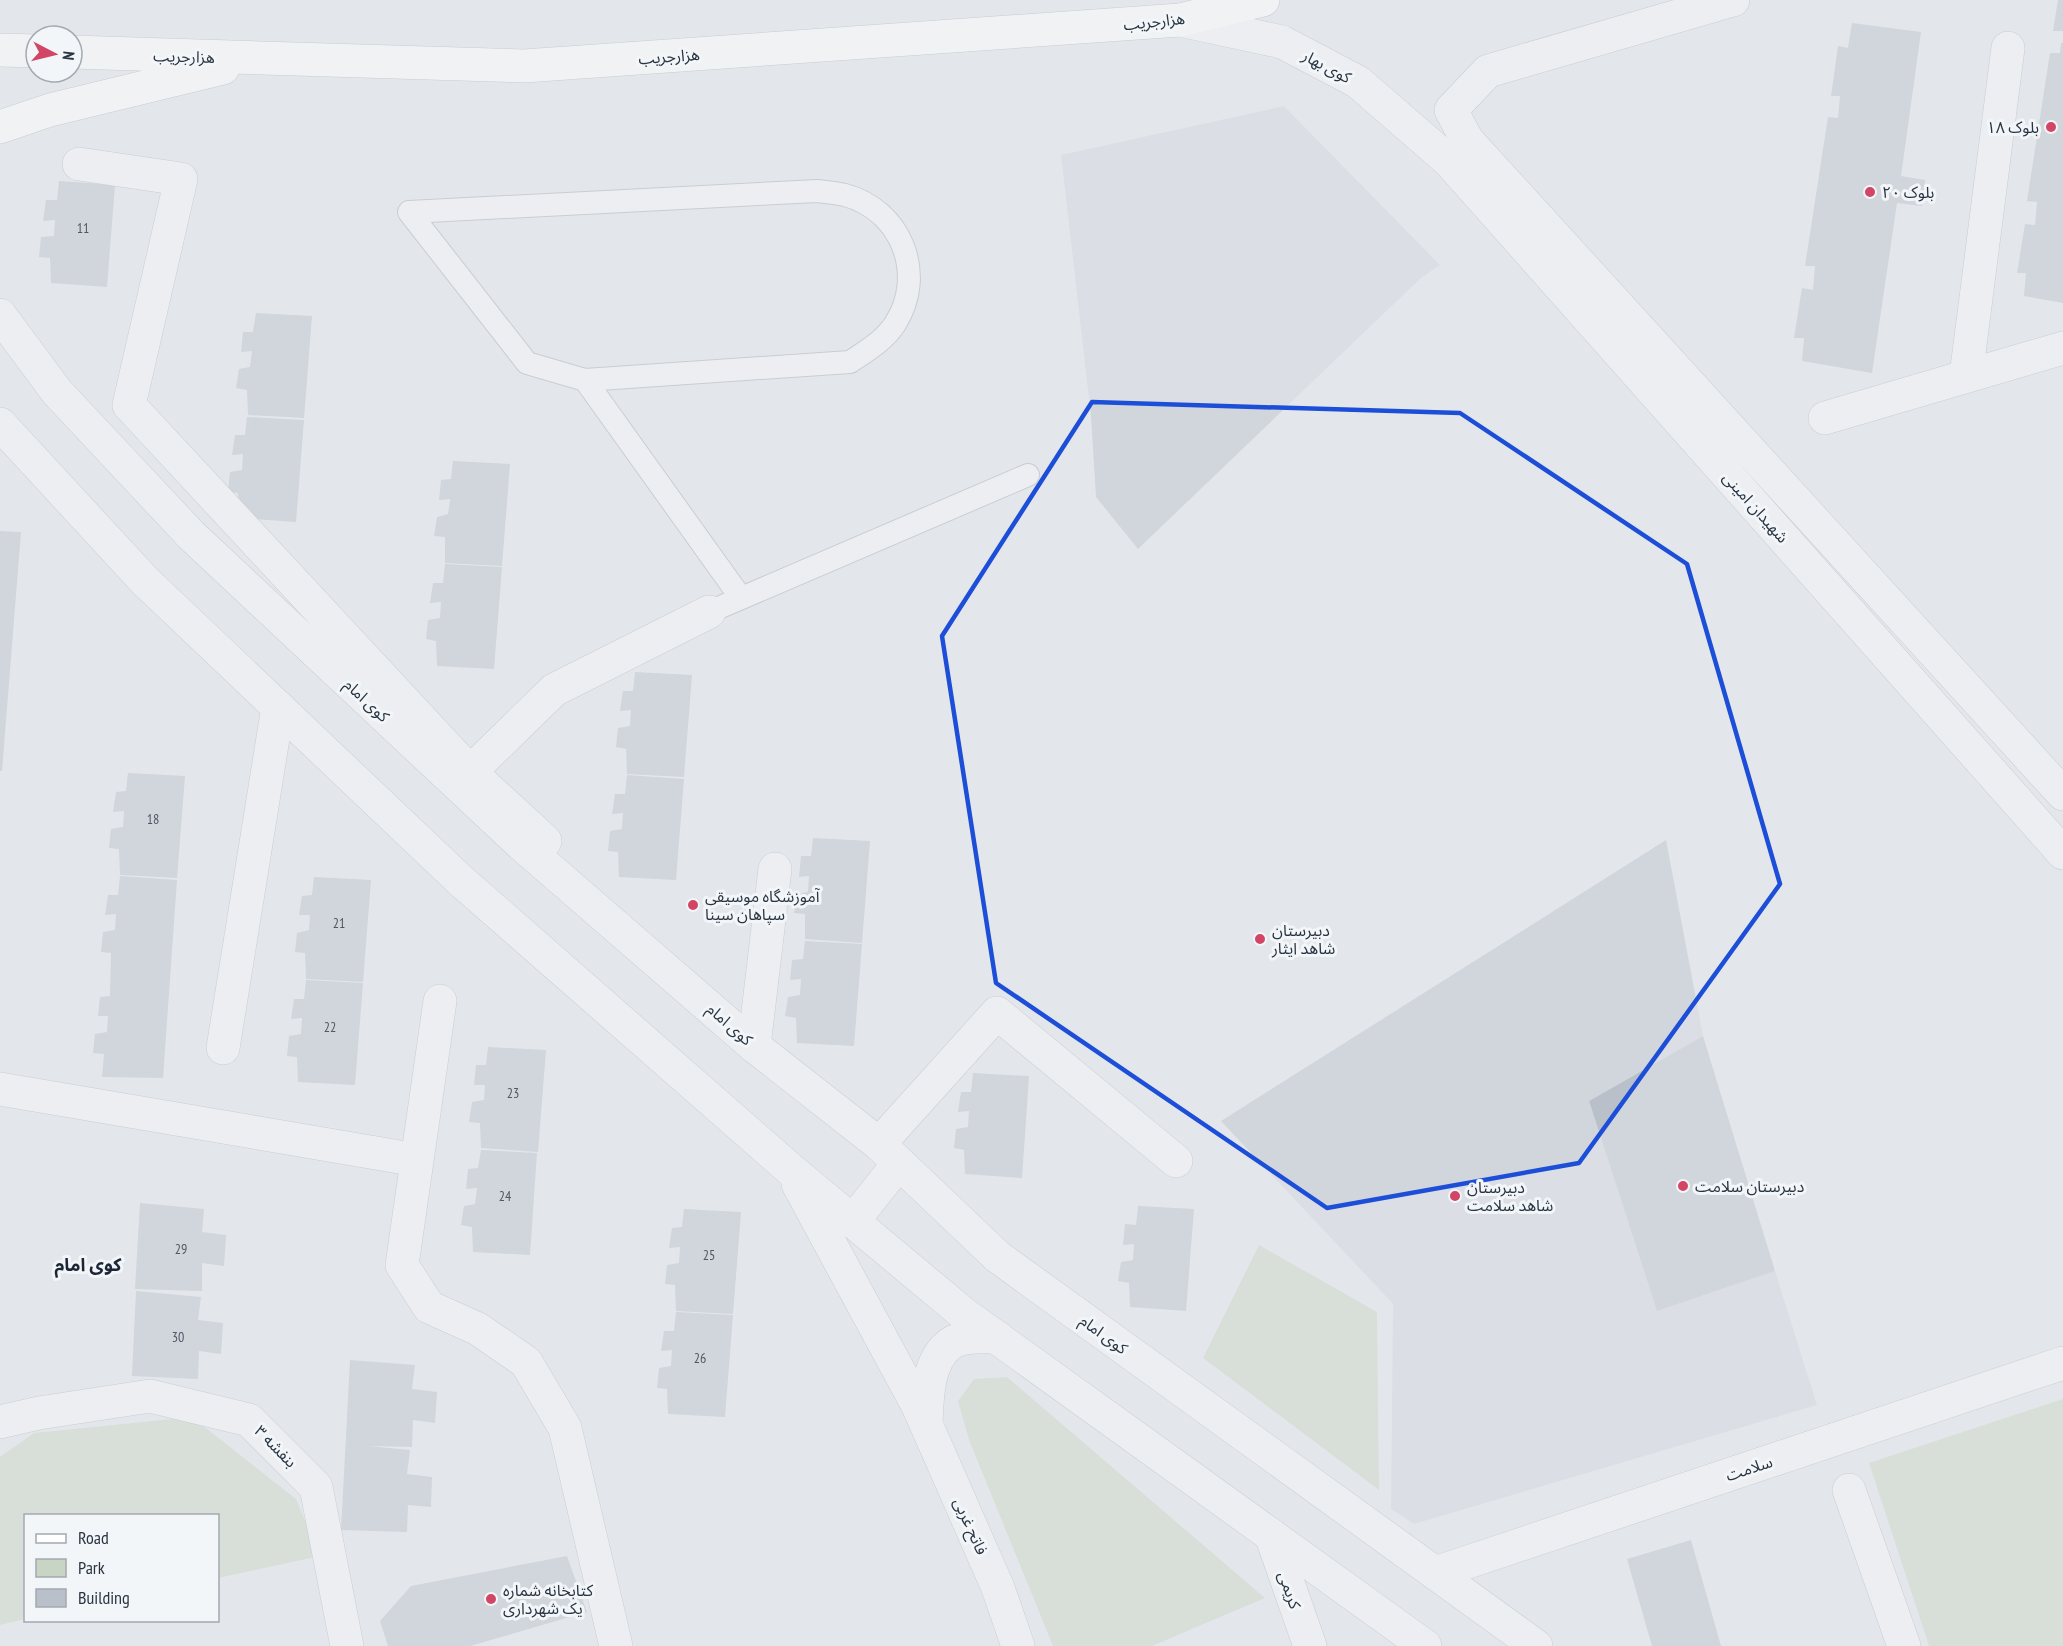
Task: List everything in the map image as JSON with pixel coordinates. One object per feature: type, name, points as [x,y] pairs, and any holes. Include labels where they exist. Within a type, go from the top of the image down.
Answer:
[{"type":"main road","name":"هزارجریب","points":[[84,52],[524,66],[1180,20],[1263,0]]},
{"type":"main road","points":[[0,50],[24,51]]},
{"type":"main road","points":[[0,126],[50,110],[259,59]]},
{"type":"street","name":"شهیدان امینی","points":[[1733,0],[1488,71],[1451,110],[1467,140],[2063,794]]},
{"type":"street","name":"کوی بهار","points":[[1180,20],[1282,42],[1358,82],[1449,162]]},
{"type":"street","points":[[1966,376],[2008,48]]},
{"type":"street","name":"شهیدان امینی","points":[[1449,162],[2063,853]]},
{"type":"street","points":[[79,164],[181,179],[129,405],[470,772],[545,842]]},
{"type":"street","name":"کوی امام","points":[[0,315],[57,392],[190,535],[489,815],[754,1046],[889,1153],[998,1257],[1536,1646]]},
{"type":"street","points":[[1825,418],[2063,348]]},
{"type":"street","points":[[0,424],[145,581],[460,880],[790,1169],[964,1314],[1425,1646]]},
{"type":"street","points":[[470,772],[554,690],[709,612]]},
{"type":"street","points":[[223,1048],[278,707]]},
{"type":"street","points":[[470,772],[489,815]]},
{"type":"street","points":[[754,1046],[775,869]]},
{"type":"street","points":[[440,1001],[402,1265],[429,1307],[478,1329],[526,1362],[565,1428],[616,1646]]},
{"type":"street","points":[[853,1221],[889,1153],[997,1012],[1176,1161]]},
{"type":"street","points":[[0,1089],[417,1160]]},
{"type":"street","name":"فاتح غربی","points":[[790,1169],[923,1417],[998,1588],[1018,1646]]},
{"type":"street","points":[[923,1417],[928,1387],[938,1362],[951,1343],[971,1338],[997,1337]]},
{"type":"street","name":"سلامت","points":[[1435,1573],[2063,1363]]},
{"type":"street","name":"بنفشه ۳","points":[[0,1422],[39,1413],[150,1396],[249,1420],[316,1486],[347,1646]]},
{"type":"street","points":[[1849,1490],[1904,1646]]},
{"type":"street","name":"کریمی","points":[[1271,1535],[1310,1646]]},
{"type":"lane","points":[[585,380],[850,362],[877,345],[896,323],[908,292],[910,263],[897,231],[875,211],[846,196],[817,191],[409,212],[527,363],[585,380],[741,598]]},
{"type":"lane","points":[[709,612],[1028,475]]},
{"type":"highlighted area","points":[[1092,402],[1460,413],[1687,564],[1780,884],[1579,1163],[1327,1208],[996,983],[942,636]]},
{"type":"shaded area","points":[[1284,106],[1440,265],[1421,278],[1138,549],[1096,497],[1091,416],[1061,155]]},
{"type":"shaded area","name":"دبیرستان شاهد سلامت","points":[[1666,840],[1703,1036],[1589,1101],[1657,1311],[1775,1271],[1817,1405],[1414,1524],[1391,1509],[1393,1304],[1221,1121]]},
{"type":"green space","points":[[1259,1245],[1377,1312],[1379,1490],[1203,1358]]},
{"type":"green space","points":[[1007,1377],[1265,1598],[1152,1646],[1053,1646],[969,1440],[958,1401],[974,1379]]},
{"type":"green space","points":[[2063,1399],[2063,1646],[1929,1646],[1869,1463]]},
{"type":"green space","points":[[192,1417],[296,1499],[320,1556],[219,1578],[219,1514],[24,1514],[24,1619],[0,1625],[0,1457],[34,1433]]},
{"type":"building","points":[[2058,0],[2063,0],[2063,31],[2053,31]]},
{"type":"building","name":"بلوک ۲۰","points":[[1852,23],[1921,32],[1901,176],[1925,180],[1922,206],[1897,203],[1872,373],[1802,361],[1804,338],[1794,338],[1802,288],[1813,290],[1815,266],[1805,266],[1828,117],[1838,118],[1840,96],[1831,96],[1838,46],[1848,48]]},
{"type":"building","name":"بلوک ۱۸","points":[[2061,43],[2063,43],[2063,303],[2024,296],[2026,273],[2017,273],[2025,224],[2035,225],[2037,202],[2027,201],[2050,53],[2060,53]]},
{"type":"building","points":[[59,181],[115,185],[107,287],[51,283],[50,258],[39,257],[41,237],[54,236],[55,220],[43,221],[46,200],[57,200]]},
{"type":"building","points":[[256,313],[312,316],[304,418],[248,415],[247,390],[236,388],[239,369],[250,367],[252,351],[241,352],[243,332],[253,332]]},
{"type":"building","points":[[247,417],[304,420],[296,522],[239,518],[238,493],[228,492],[230,472],[242,470],[243,454],[232,455],[235,435],[245,435]]},
{"type":"building","points":[[453,461],[510,464],[502,566],[445,563],[445,537],[434,536],[437,517],[448,514],[450,499],[439,500],[441,480],[451,479]]},
{"type":"building","points":[[0,531],[21,532],[2,771],[0,771]]},
{"type":"building","points":[[445,564],[502,567],[494,669],[437,666],[436,641],[426,639],[428,620],[440,618],[441,602],[430,603],[433,583],[443,583]]},
{"type":"building","points":[[635,672],[692,675],[684,777],[627,774],[626,749],[616,747],[618,728],[630,726],[631,710],[620,711],[623,691],[633,691]]},
{"type":"building","points":[[128,773],[185,776],[177,878],[120,875],[119,849],[109,848],[111,829],[123,827],[124,811],[113,812],[116,792],[126,791]]},
{"type":"building","points":[[627,775],[684,779],[676,880],[619,877],[618,852],[608,851],[610,831],[622,829],[623,813],[612,814],[615,794],[625,794]]},
{"type":"building","points":[[813,838],[870,841],[862,943],[805,939],[805,914],[794,913],[796,894],[808,892],[809,876],[799,877],[801,856],[811,856]]},
{"type":"building","points":[[120,876],[177,880],[163,1078],[102,1077],[104,1054],[93,1053],[95,1034],[107,1032],[108,1016],[98,1016],[100,997],[110,996],[111,953],[101,952],[103,932],[115,930],[116,914],[105,915],[108,895],[118,895]]},
{"type":"building","points":[[314,877],[371,880],[363,982],[306,979],[305,953],[295,952],[297,933],[309,930],[310,915],[299,915],[302,896],[312,895]]},
{"type":"building","points":[[805,941],[862,944],[854,1046],[797,1043],[796,1018],[785,1016],[788,997],[800,995],[801,979],[790,980],[792,960],[803,959]]},
{"type":"building","points":[[306,980],[363,983],[355,1085],[298,1082],[297,1057],[287,1056],[289,1036],[301,1034],[302,1018],[291,1019],[294,999],[304,999]]},
{"type":"building","name":"دبیرستان سلامت","points":[[1703,1036],[1775,1271],[1657,1311],[1589,1101]]},
{"type":"building","points":[[488,1047],[546,1050],[538,1152],[481,1148],[480,1123],[469,1122],[472,1102],[484,1100],[485,1085],[474,1085],[476,1065],[486,1065]]},
{"type":"building","points":[[973,1073],[1029,1076],[1022,1178],[965,1174],[964,1150],[954,1148],[956,1129],[968,1127],[969,1111],[958,1112],[961,1092],[971,1092]]},
{"type":"building","points":[[481,1150],[537,1153],[530,1255],[473,1252],[472,1227],[461,1225],[464,1206],[475,1204],[477,1188],[466,1189],[468,1169],[478,1168]]},
{"type":"building","points":[[140,1203],[204,1209],[202,1232],[226,1235],[224,1266],[202,1263],[202,1291],[135,1289]]},
{"type":"building","points":[[1138,1206],[1194,1209],[1186,1311],[1130,1307],[1129,1283],[1118,1281],[1121,1262],[1133,1260],[1134,1244],[1123,1245],[1125,1224],[1136,1225]]},
{"type":"building","points":[[684,1209],[741,1212],[733,1314],[676,1311],[675,1285],[665,1284],[667,1265],[679,1263],[680,1247],[669,1248],[672,1228],[682,1227]]},
{"type":"building","points":[[136,1291],[201,1297],[198,1320],[223,1323],[221,1354],[199,1351],[198,1379],[132,1376]]},
{"type":"building","points":[[676,1312],[733,1315],[725,1417],[668,1414],[667,1389],[657,1388],[659,1368],[671,1366],[672,1350],[661,1351],[664,1331],[674,1331]]},
{"type":"building","points":[[350,1360],[415,1365],[412,1389],[437,1392],[435,1423],[413,1420],[412,1447],[368,1446],[410,1450],[407,1474],[432,1477],[431,1507],[408,1505],[407,1532],[341,1530]]},
{"type":"building","points":[[1691,1540],[1721,1646],[1652,1646],[1627,1559]]},
{"type":"building","name":"کتابخانه شماره یک شهرداری","points":[[567,1556],[587,1612],[470,1646],[388,1646],[380,1621],[411,1586]]},
{"type":"place","name":"بلوک ۱۸","points":[[2051,127]]},
{"type":"place","name":"بلوک ۲۰","points":[[1870,192]]},
{"type":"place","name":"آموزشگاه موسیقی سپاهان سینا","points":[[693,905]]},
{"type":"place","name":"دبیرستان شاهد ایثار","points":[[1260,939]]},
{"type":"place","name":"دبیرستان سلامت","points":[[1683,1186]]},
{"type":"place","name":"دبیرستان شاهد سلامت","points":[[1455,1196]]},
{"type":"place","name":"کتابخانه شماره یک شهرداری","points":[[491,1599]]},
{"type":"district","name":"کوی امام","points":[[88,1264]]}]
